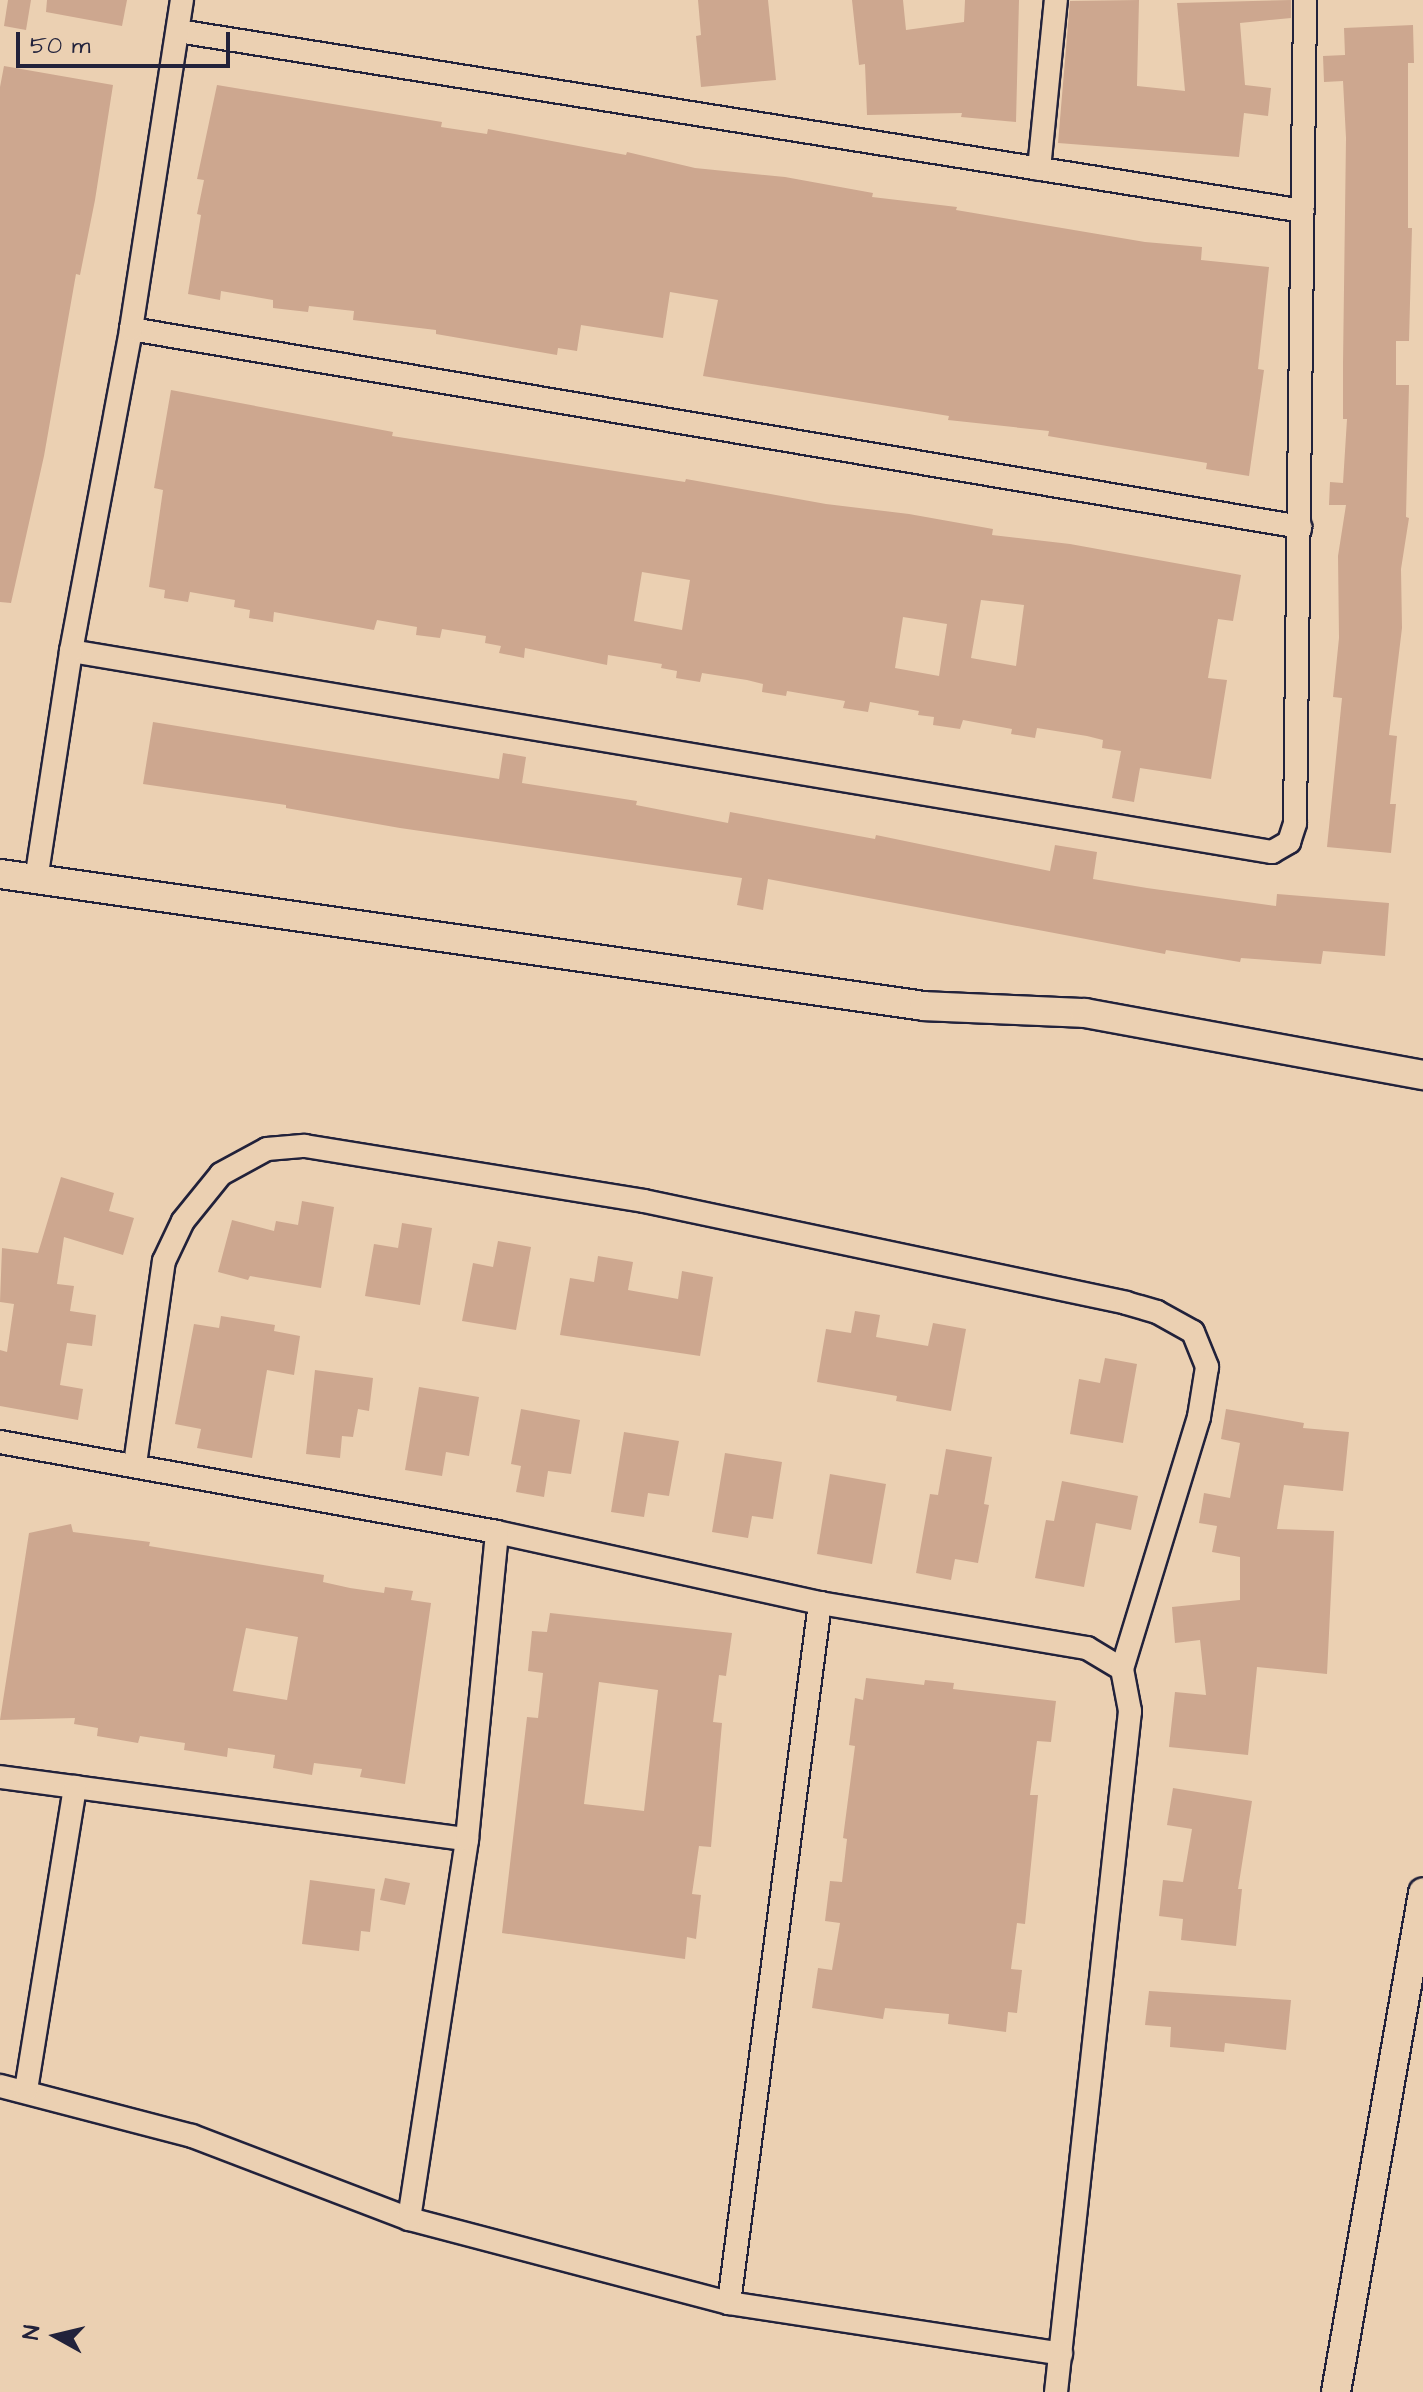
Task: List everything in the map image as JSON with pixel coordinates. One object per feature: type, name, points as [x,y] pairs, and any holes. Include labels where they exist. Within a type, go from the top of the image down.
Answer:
[{"type":"street","points":[[36,880],[71,651],[131,329],[182,0]]},
{"type":"street","points":[[1039,169],[1056,0]]},
{"type":"street","points":[[71,651],[1272,852],[1289,842],[1295,823],[1305,0]]},
{"type":"street","points":[[178,31],[1303,211]]},
{"type":"street","points":[[131,329],[1300,527]]},
{"type":"street","points":[[0,874],[910,1004],[1085,1013],[1423,1075]]},
{"type":"street","points":[[135,1464],[164,1261],[183,1221],[221,1174],[267,1149],[305,1146],[644,1201],[1126,1303],[1157,1312],[1193,1332],[1207,1367],[1199,1417],[1122,1669],[1130,1711],[1056,2392]]},
{"type":"street","points":[[0,1442],[135,1464],[497,1532],[820,1603],[1087,1648],[1122,1669]]},
{"type":"street","points":[[409,2219],[467,1839],[497,1532]]},
{"type":"street","points":[[729,2303],[820,1603]]},
{"type":"street","points":[[0,1777],[467,1839]]},
{"type":"street","points":[[26,2090],[75,1787]]},
{"type":"street","points":[[1336,2392],[1423,1893]]},
{"type":"street","points":[[0,2086],[26,2090],[192,2136],[409,2219],[729,2303],[1061,2354]]},
{"type":"building","points":[[8,0],[31,0],[26,30],[4,26]]},
{"type":"building","points":[[47,0],[127,0],[122,26],[46,12]]},
{"type":"building","points":[[698,0],[768,0],[776,80],[701,87],[696,36],[701,35]]},
{"type":"building","points":[[852,0],[903,0],[906,30],[964,22],[965,0],[1019,0],[1016,122],[961,117],[962,113],[867,115],[865,64],[859,65]]},
{"type":"building","points":[[1139,0],[1137,86],[1185,91],[1177,3],[1291,0],[1291,18],[1240,23],[1245,85],[1271,88],[1268,116],[1244,113],[1239,157],[1058,143],[1070,1]]},
{"type":"building","points":[[1413,25],[1414,63],[1408,63],[1408,228],[1412,228],[1409,341],[1396,341],[1396,385],[1409,385],[1406,517],[1409,518],[1401,569],[1402,628],[1389,735],[1397,736],[1390,804],[1396,804],[1391,853],[1327,847],[1342,698],[1333,697],[1339,638],[1338,556],[1346,505],[1329,505],[1330,482],[1343,483],[1347,419],[1343,419],[1346,138],[1343,81],[1324,82],[1323,56],[1345,55],[1344,28]]},
{"type":"building","points":[[4,66],[113,85],[95,200],[80,275],[76,274],[44,456],[11,603],[0,602],[0,87]]},
{"type":"building","points":[[217,85],[442,122],[441,127],[487,134],[488,129],[626,155],[627,152],[695,168],[785,177],[873,193],[872,197],[957,207],[956,210],[1145,242],[1202,247],[1201,260],[1269,267],[1258,369],[1264,370],[1249,476],[1206,469],[1207,463],[1048,436],[1049,431],[948,420],[949,416],[703,376],[718,300],[670,292],[663,338],[581,325],[577,351],[558,348],[557,355],[436,334],[436,330],[353,320],[354,311],[309,306],[308,312],[273,308],[273,300],[221,291],[220,300],[188,294],[204,180],[197,179]]},
{"type":"building","points":[[171,390],[393,432],[392,436],[685,482],[686,479],[826,504],[909,514],[993,529],[992,535],[1070,544],[1241,575],[1233,621],[1218,619],[1208,678],[1227,680],[1211,779],[1140,768],[1134,802],[1112,798],[1121,751],[1102,748],[1103,740],[1087,736],[1037,728],[1035,738],[1011,734],[1012,729],[963,720],[960,729],[933,725],[934,717],[918,715],[919,711],[870,702],[868,712],[843,708],[845,701],[787,691],[786,696],[762,692],[763,684],[702,673],[700,682],[676,678],[677,671],[661,668],[662,664],[608,655],[607,665],[525,648],[524,658],[499,653],[501,646],[485,643],[486,636],[442,629],[440,638],[416,635],[417,627],[377,620],[374,630],[274,612],[273,622],[249,618],[250,610],[234,607],[235,600],[190,592],[188,602],[164,598],[165,590],[149,587],[163,490],[154,488]],"holes":[[[642,572],[690,580],[682,630],[634,621]],[[981,600],[1024,605],[1016,666],[971,658]],[[903,617],[947,624],[939,676],[895,668]]]},
{"type":"building","points":[[153,722],[499,779],[503,753],[526,757],[522,783],[637,801],[636,805],[728,823],[730,812],[875,839],[876,835],[1050,871],[1055,845],[1097,852],[1093,879],[1147,888],[1276,906],[1277,894],[1389,903],[1385,956],[1323,951],[1321,964],[1241,958],[1240,962],[1166,950],[1165,954],[768,879],[763,910],[737,905],[742,878],[400,828],[286,808],[286,805],[143,784]]},
{"type":"building","points":[[61,1177],[114,1193],[109,1211],[134,1218],[123,1255],[64,1237],[57,1284],[74,1286],[70,1311],[96,1315],[92,1346],[67,1343],[60,1385],[83,1389],[78,1420],[0,1406],[0,1350],[7,1352],[14,1304],[0,1302],[2,1248],[38,1253]]},
{"type":"building","points":[[302,1201],[334,1207],[321,1288],[250,1276],[248,1280],[218,1272],[232,1220],[274,1231],[276,1221],[298,1225]]},
{"type":"building","points":[[402,1223],[432,1228],[420,1305],[365,1296],[374,1244],[398,1248]]},
{"type":"building","points":[[498,1241],[531,1247],[516,1330],[462,1321],[473,1263],[493,1267]]},
{"type":"building","points":[[598,1256],[633,1262],[628,1290],[678,1299],[682,1271],[713,1277],[700,1356],[560,1335],[570,1278],[594,1282]]},
{"type":"building","points":[[855,1311],[880,1315],[876,1337],[928,1346],[933,1323],[966,1329],[951,1411],[896,1401],[897,1396],[817,1382],[826,1329],[851,1333]]},
{"type":"building","points":[[221,1316],[275,1325],[274,1331],[300,1336],[294,1375],[267,1370],[252,1458],[197,1448],[201,1429],[175,1424],[194,1324],[219,1328]]},
{"type":"building","points":[[1105,1358],[1137,1364],[1123,1443],[1070,1434],[1079,1379],[1100,1383]]},
{"type":"building","points":[[315,1370],[373,1378],[369,1411],[358,1409],[353,1437],[342,1436],[340,1458],[306,1454]]},
{"type":"building","points":[[419,1387],[479,1397],[469,1456],[446,1452],[442,1476],[405,1470]]},
{"type":"building","points":[[521,1409],[580,1420],[571,1474],[548,1471],[544,1497],[516,1492],[521,1466],[511,1464]]},
{"type":"building","points":[[1226,1409],[1304,1423],[1303,1428],[1349,1432],[1343,1491],[1284,1485],[1277,1529],[1334,1531],[1327,1674],[1257,1667],[1248,1755],[1169,1747],[1175,1692],[1206,1695],[1200,1640],[1175,1643],[1172,1607],[1240,1600],[1240,1557],[1212,1552],[1217,1526],[1199,1523],[1204,1493],[1230,1498],[1240,1443],[1221,1439]]},
{"type":"building","points":[[624,1432],[679,1441],[669,1496],[648,1493],[644,1517],[611,1512]]},
{"type":"building","points":[[946,1449],[992,1457],[984,1504],[989,1505],[978,1563],[955,1559],[951,1580],[916,1573],[930,1494],[938,1495]]},
{"type":"building","points":[[725,1453],[782,1462],[773,1519],[752,1516],[748,1538],[712,1532]]},
{"type":"building","points":[[830,1474],[886,1484],[872,1564],[817,1554]]},
{"type":"building","points":[[1062,1481],[1138,1496],[1131,1530],[1096,1523],[1084,1587],[1035,1578],[1046,1520],[1054,1521]]},
{"type":"building","points":[[71,1524],[73,1532],[150,1542],[149,1546],[324,1575],[323,1582],[350,1588],[384,1593],[385,1587],[413,1591],[411,1600],[431,1603],[405,1784],[360,1777],[362,1769],[314,1763],[312,1775],[273,1768],[275,1755],[228,1748],[227,1757],[184,1750],[185,1743],[140,1736],[138,1743],[97,1736],[98,1728],[74,1724],[75,1718],[0,1720],[29,1533]],"holes":[[[246,1628],[298,1637],[287,1700],[233,1691]]]},
{"type":"building","points":[[550,1613],[732,1633],[726,1676],[719,1675],[713,1722],[722,1723],[711,1847],[699,1846],[692,1894],[701,1895],[696,1939],[687,1937],[685,1959],[502,1933],[527,1717],[538,1718],[543,1673],[528,1671],[532,1631],[547,1632]],"holes":[[[599,1682],[658,1690],[644,1811],[584,1804]]]},
{"type":"building","points":[[866,1678],[924,1685],[925,1680],[954,1683],[953,1689],[1056,1701],[1051,1742],[1037,1741],[1030,1795],[1038,1795],[1025,1924],[1017,1923],[1011,1969],[1022,1970],[1017,2013],[1008,2012],[1006,2032],[948,2024],[949,2014],[885,2008],[883,2019],[812,2008],[818,1968],[832,1970],[840,1923],[825,1921],[830,1881],[842,1882],[847,1839],[843,1838],[855,1746],[849,1745],[855,1698],[863,1700]]},
{"type":"building","points":[[1173,1788],[1252,1801],[1238,1889],[1242,1889],[1236,1946],[1181,1940],[1183,1919],[1159,1916],[1163,1880],[1183,1882],[1192,1829],[1167,1825]]},
{"type":"building","points":[[385,1878],[410,1883],[405,1905],[380,1900]]},
{"type":"building","points":[[310,1880],[375,1889],[370,1932],[361,1931],[359,1951],[302,1944]]},
{"type":"building","points":[[1149,1991],[1291,2000],[1286,2050],[1225,2043],[1224,2052],[1170,2047],[1171,2027],[1145,2025]]}]
